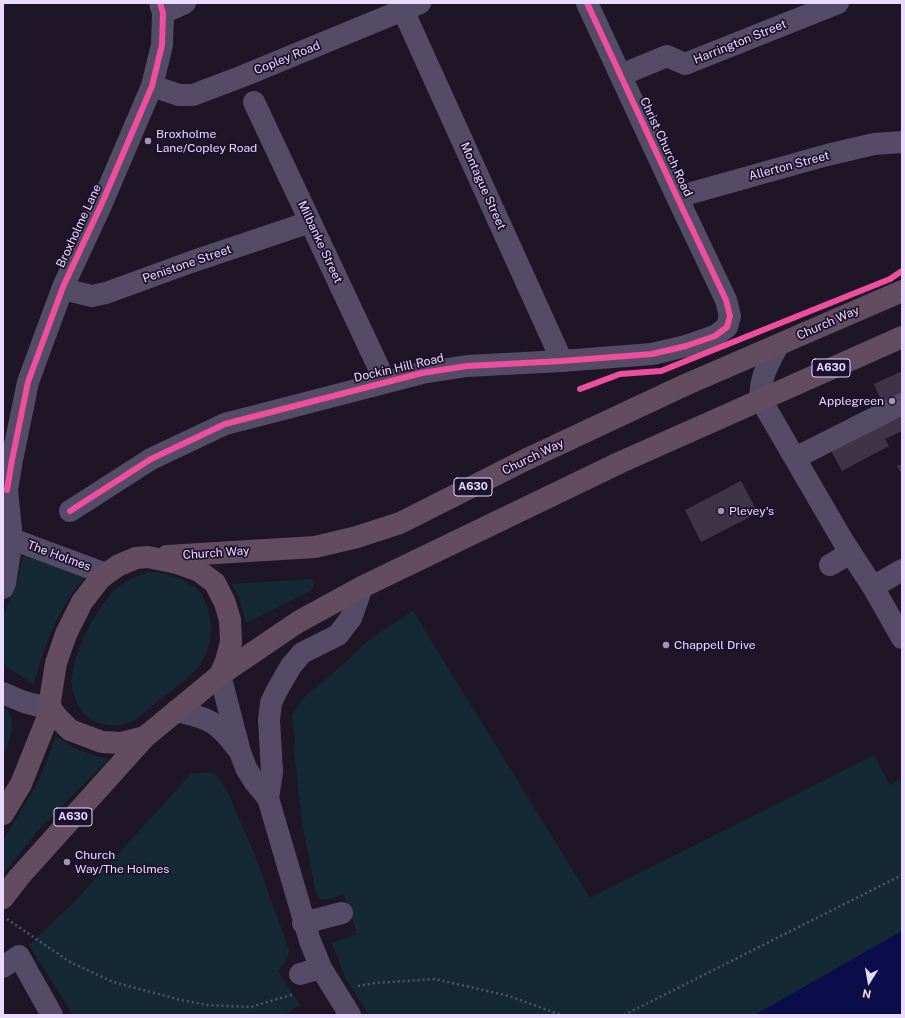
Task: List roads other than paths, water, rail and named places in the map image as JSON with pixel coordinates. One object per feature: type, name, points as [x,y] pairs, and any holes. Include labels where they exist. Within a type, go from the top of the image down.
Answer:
[{"type":"highway","name":"Church Way","points":[[3,814],[21,784],[51,708],[50,700],[56,663],[66,634],[82,602],[99,580],[119,565],[136,558],[315,547],[357,537],[400,523],[525,460],[685,386],[902,291]]},
{"type":"highway","name":"A630","points":[[220,675],[298,622],[362,587],[621,462],[902,337]]},
{"type":"highway","points":[[51,708],[58,718],[70,730],[102,742],[121,743],[145,737],[220,675],[226,661],[231,642],[230,620],[225,603],[215,583],[199,571],[177,563],[148,557]]},
{"type":"highway","name":"A630","points":[[3,898],[145,737]]},
{"type":"street","points":[[162,8],[185,3]]},
{"type":"street","name":"Christ Church Road","points":[[588,3],[726,300]]},
{"type":"street","name":"Harrington Street","points":[[621,76],[667,56],[685,64],[838,3]]},
{"type":"street","name":"Copley Road","points":[[152,86],[179,95],[193,95],[243,76],[412,6]]},
{"type":"street","name":"Montague Street","points":[[412,6],[562,361]]},
{"type":"street","name":"Broxholme Lane","points":[[7,459],[28,382],[63,287],[102,203],[152,86],[162,45],[162,8]]},
{"type":"street","name":"Milbanke Street","points":[[254,102],[385,381]]},
{"type":"street","name":"Allerton Street","points":[[677,197],[827,155],[874,144],[902,142]]},
{"type":"street","name":"Penistone Street","points":[[63,287],[75,292],[92,296],[106,293],[190,262],[310,222]]},
{"type":"street","name":"Dockin Hill Road","points":[[70,511],[151,459],[225,424],[385,381],[422,373],[467,366],[652,354],[686,346],[714,336],[726,327],[730,316],[726,300]]},
{"type":"street","points":[[778,345],[765,370],[760,389],[762,400],[794,458],[850,553],[873,587],[902,638]]},
{"type":"street","points":[[794,458],[902,404]]},
{"type":"street","name":"The Holmes","points":[[3,588],[5,583],[7,543],[5,495],[7,459]]},
{"type":"street","name":"The Holmes","points":[[7,543],[106,574]]},
{"type":"street","points":[[830,565],[850,553]]},
{"type":"street","points":[[873,587],[902,570]]},
{"type":"street","points":[[269,802],[272,772],[269,720],[271,704],[276,692],[288,670],[302,653],[338,635],[351,618],[362,587]]},
{"type":"street","points":[[220,675],[240,752],[250,775],[269,802],[310,941],[321,968],[336,990],[350,1015]]},
{"type":"street","points":[[3,685],[24,702]]},
{"type":"street","points":[[3,693],[24,702],[51,708]]},
{"type":"street","points":[[176,711],[203,717],[214,724],[225,732],[240,752]]},
{"type":"street","points":[[304,923],[342,913]]},
{"type":"street","points":[[3,967],[19,956],[52,1015]]},
{"type":"street","points":[[300,983],[321,968]]},
{"type":"place","name":"Broxholme Lane/Copley Road","points":[[148,141]]},
{"type":"place","name":"Applegreen","points":[[892,401]]},
{"type":"place","name":"Plevey's","points":[[721,511]]},
{"type":"place","name":"Chappell Drive","points":[[666,645]]},
{"type":"place","name":"Church Way/The Holmes","points":[[67,862]]}]
